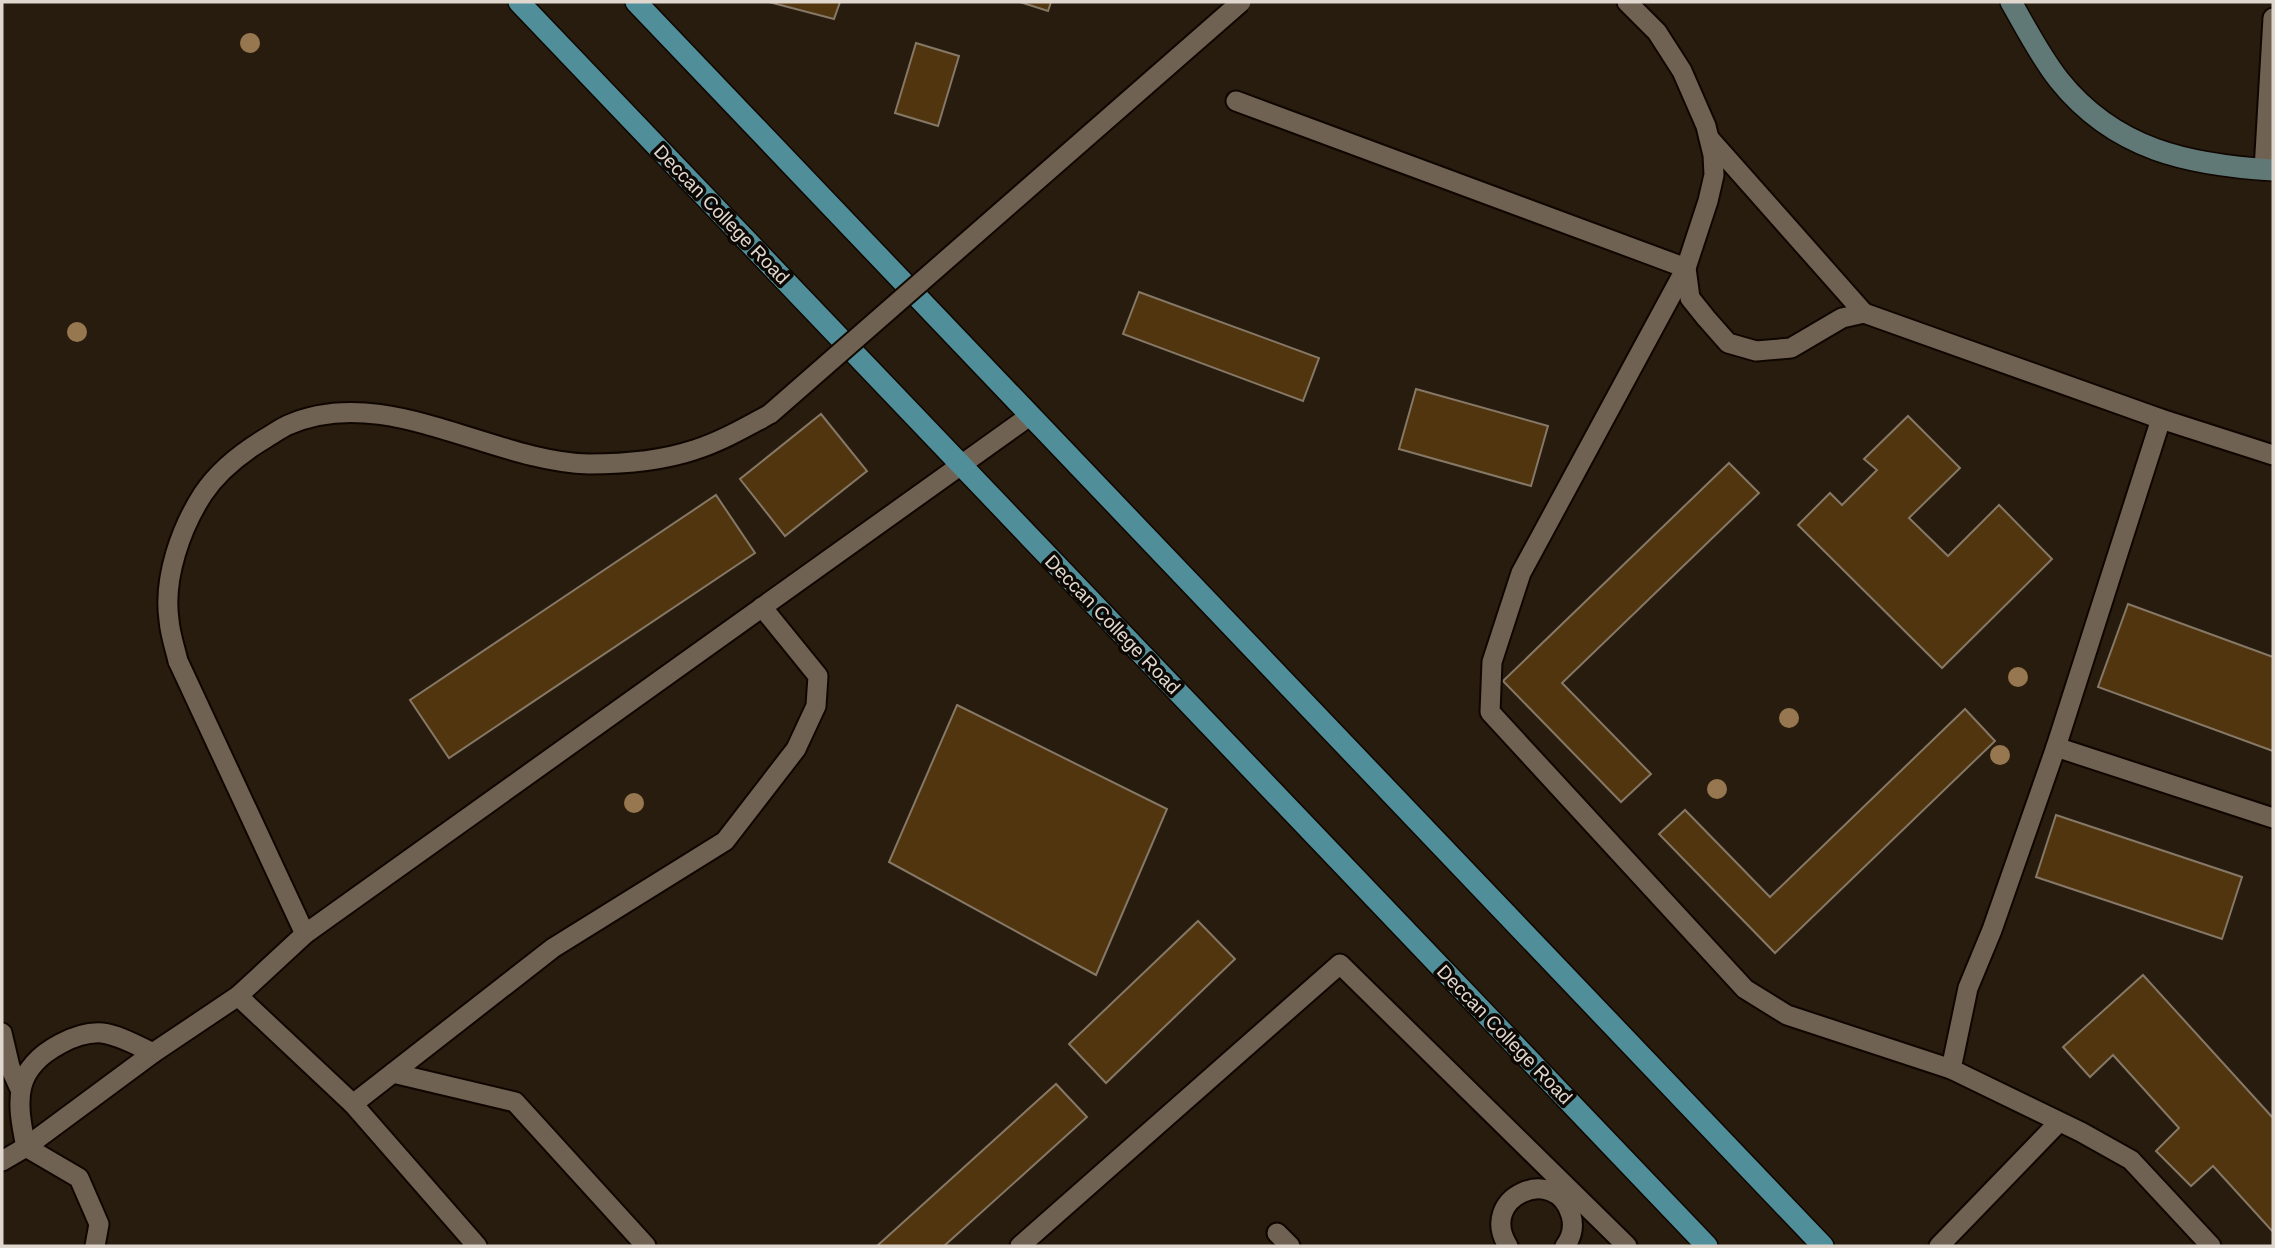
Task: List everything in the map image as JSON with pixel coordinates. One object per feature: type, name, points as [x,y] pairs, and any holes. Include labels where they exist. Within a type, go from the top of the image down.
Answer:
[{"type":"main road","name":"Deccan College Road","points":[[519,2],[1707,1246]]},
{"type":"main road","points":[[636,2],[1823,1246]]},
{"type":"street","points":[[2011,2],[2059,80],[2096,117],[2130,140],[2175,158],[2225,167],[2268,170]]},
{"type":"lane","points":[[305,934],[178,661],[168,618],[170,585],[177,550],[192,511],[213,478],[244,452],[289,424],[333,413],[383,415],[425,424],[542,458],[587,464],[642,461],[694,450],[736,432],[770,414],[1241,2]]},
{"type":"lane","points":[[1627,2],[1657,33],[1682,71],[1707,132],[1713,155],[1714,175],[1686,268],[1521,573],[1492,663],[1490,712],[1745,989],[1787,1015],[1951,1069],[2131,1160],[2211,1246]]},
{"type":"lane","points":[[2268,170],[2273,18]]},
{"type":"lane","points":[[1236,101],[1686,268]]},
{"type":"lane","points":[[1707,132],[1864,313],[2161,419],[2273,455]]},
{"type":"lane","points":[[1686,268],[1690,298],[1706,318],[1728,343],[1756,351],[1791,348],[1842,318],[1864,313]]},
{"type":"lane","points":[[2,1161],[26,1147],[153,1053],[239,996],[305,934],[1031,415]]},
{"type":"lane","points":[[1951,1069],[1968,989],[1992,930],[2056,747],[2161,419]]},
{"type":"lane","points":[[353,1104],[553,948],[725,841],[796,749],[816,706],[818,676],[762,607]]},
{"type":"lane","points":[[2056,747],[2273,818]]},
{"type":"lane","points":[[1020,1246],[1340,964],[1627,1246]]},
{"type":"lane","points":[[239,996],[353,1104],[477,1246]]},
{"type":"lane","points":[[2,1033],[10,1067],[20,1089]]},
{"type":"lane","points":[[95,1246],[99,1224],[79,1178],[26,1147],[19,1114],[20,1089],[26,1073],[45,1052],[67,1040],[86,1034],[104,1033],[153,1053]]},
{"type":"lane","points":[[393,1073],[515,1102],[646,1246]]},
{"type":"lane","points":[[1939,1246],[2059,1122]]},
{"type":"lane","points":[[1508,1246],[1502,1233],[1504,1209],[1512,1199],[1532,1189],[1554,1193],[1569,1209],[1573,1220],[1572,1231],[1565,1246]]},
{"type":"building","points":[[769,2],[840,2],[834,19]]},
{"type":"building","points":[[1020,2],[1051,2],[1048,11]]},
{"type":"building","points":[[916,43],[959,56],[938,126],[895,113]]},
{"type":"building","points":[[1139,292],[1319,358],[1303,401],[1123,334]]},
{"type":"building","points":[[1416,389],[1548,426],[1531,486],[1399,449]]},
{"type":"building","points":[[821,414],[867,471],[785,536],[740,479]]},
{"type":"building","points":[[1908,416],[1960,468],[1909,518],[1948,556],[1999,505],[2052,559],[1942,668],[1798,525],[1830,493],[1842,505],[1877,470],[1864,459]]},
{"type":"building","points":[[1729,463],[1759,493],[1562,683],[1651,774],[1621,802],[1503,681]]},
{"type":"building","points":[[716,495],[755,553],[449,758],[410,700]]},
{"type":"building","points":[[2128,604],[2273,657],[2273,751],[2098,687]]},
{"type":"building","points":[[957,705],[1167,809],[1096,975],[889,862]]},
{"type":"building","points":[[1965,709],[1995,741],[1775,953],[1659,834],[1685,810],[1770,897]]},
{"type":"building","points":[[2056,815],[2242,877],[2222,939],[2036,877]]},
{"type":"building","points":[[1198,921],[1235,959],[1106,1083],[1069,1044]]},
{"type":"building","points":[[2143,975],[2273,1118],[2273,1232],[2213,1166],[2191,1186],[2156,1151],[2179,1128],[2113,1055],[2090,1077],[2063,1047]]},
{"type":"building","points":[[1056,1084],[1087,1117],[944,1246],[877,1246]]}]
